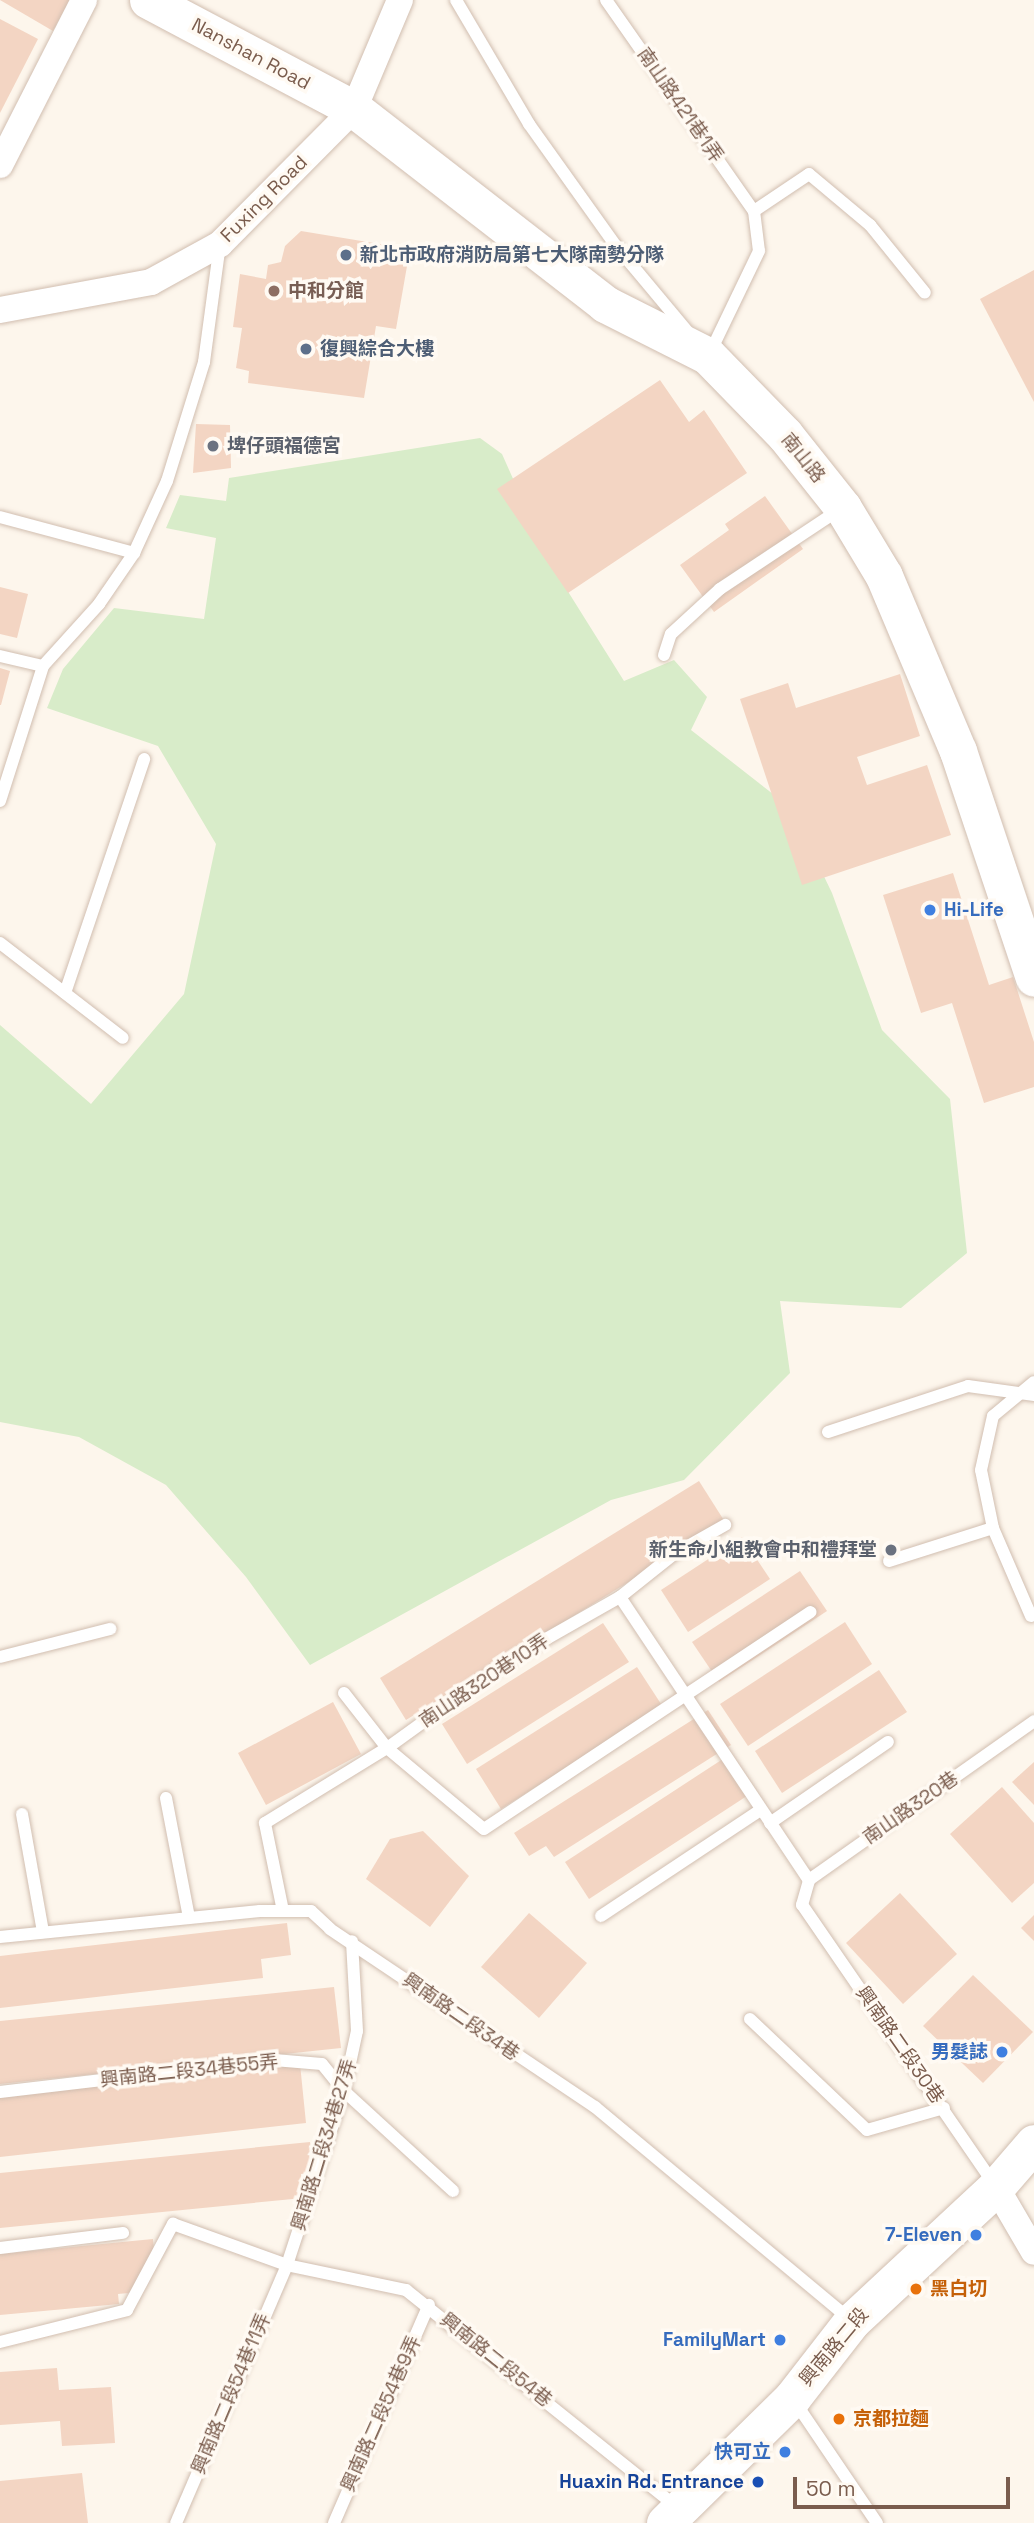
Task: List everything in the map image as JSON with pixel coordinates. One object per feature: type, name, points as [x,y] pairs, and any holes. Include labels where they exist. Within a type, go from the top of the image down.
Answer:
[{"type":"street","points":[[0,165],[84,0]]},
{"type":"street","name":"Nanshan Road","points":[[148,0],[354,109]]},
{"type":"street","points":[[354,109],[400,0]]},
{"type":"street","name":"Fuxing Road","points":[[0,310],[151,282],[220,244],[354,109]]},
{"type":"street","name":"南山路","points":[[354,109],[605,303],[708,356],[785,435],[843,508],[884,576],[958,751],[1034,978]]},
{"type":"street","name":"興南路二段","points":[[678,2518],[792,2398],[852,2321],[996,2187],[1034,2143]]},
{"type":"street","points":[[996,2187],[1034,2252]]},
{"type":"lane","points":[[456,0],[529,124],[592,213],[708,356],[759,251],[754,211],[809,174],[870,225],[925,293]]},
{"type":"lane","name":"南山路421巷1弄","points":[[606,0],[754,211]]},
{"type":"lane","points":[[0,800],[43,666],[99,604],[134,553],[187,427],[204,362],[220,244]]},
{"type":"lane","points":[[664,656],[671,634],[720,589],[843,508]]},
{"type":"lane","points":[[0,517],[134,553]]},
{"type":"lane","points":[[0,656],[43,666]]},
{"type":"lane","points":[[65,993],[144,759]]},
{"type":"lane","points":[[0,943],[123,1038]]},
{"type":"lane","points":[[1031,1616],[993,1528],[981,1469],[993,1416],[1034,1382]]},
{"type":"lane","points":[[828,1432],[968,1386],[1017,1396],[1034,1395]]},
{"type":"lane","name":"南山路320巷10弄","points":[[284,1911],[265,1823],[387,1748],[509,1660],[620,1597],[674,1554],[725,1525]]},
{"type":"lane","points":[[889,1561],[993,1528]]},
{"type":"lane","points":[[620,1597],[686,1693],[760,1811],[809,1880]]},
{"type":"lane","points":[[344,1693],[387,1748],[484,1829],[517,1811],[686,1693],[811,1612]]},
{"type":"lane","points":[[0,1657],[110,1629]]},
{"type":"lane","name":"南山路320巷","points":[[809,1880],[1034,1720]]},
{"type":"lane","points":[[770,1823],[888,1742]]},
{"type":"lane","points":[[166,1798],[189,1917]]},
{"type":"lane","points":[[601,1916],[760,1811]]},
{"type":"lane","points":[[22,1814],[43,1932]]},
{"type":"lane","name":"興南路二段30巷","points":[[809,1880],[802,1905],[996,2187]]},
{"type":"lane","name":"興南路二段34巷","points":[[0,1937],[189,1917],[311,1911],[595,2107],[852,2321]]},
{"type":"lane","name":"興南路二段34巷27弄","points":[[287,2264],[344,2091],[357,2031],[352,1941]]},
{"type":"lane","points":[[750,2019],[867,2130],[944,2108]]},
{"type":"lane","name":"興南路二段34巷55弄","points":[[0,2092],[274,2060],[322,2064],[344,2091],[453,2191]]},
{"type":"lane","name":"興南路二段54巷","points":[[0,2342],[127,2310],[173,2224],[287,2264],[406,2290],[429,2305],[678,2518]]},
{"type":"lane","points":[[0,2248],[123,2233]]},
{"type":"lane","name":"興南路二段54巷11弄","points":[[176,2523],[287,2264]]},
{"type":"lane","name":"興南路二段54巷9弄","points":[[334,2523],[429,2305]]},
{"type":"lane","points":[[792,2398],[877,2523]]},
{"type":"green space","points":[[480,438],[502,454],[552,566],[624,681],[674,660],[707,697],[691,730],[791,808],[832,893],[882,1030],[950,1099],[967,1253],[901,1308],[780,1301],[790,1373],[684,1480],[611,1500],[310,1665],[246,1577],[166,1485],[79,1437],[0,1422],[0,1025],[91,1104],[184,994],[216,844],[158,746],[47,708],[63,669],[114,608],[204,619],[216,538],[166,528],[180,495],[226,501],[229,478]]},
{"type":"building","points":[[0,0],[70,0],[53,31]]},
{"type":"building","points":[[0,19],[38,39],[0,113]]},
{"type":"building","name":"復興綜合大樓","points":[[301,231],[410,249],[396,329],[376,326],[364,398],[248,383],[249,371],[236,368],[242,328],[233,327],[240,274],[266,279],[268,265],[281,262],[285,246]]},
{"type":"building","points":[[1034,270],[1034,402],[980,299]]},
{"type":"building","points":[[660,380],[689,422],[704,410],[747,473],[568,593],[497,489]]},
{"type":"building","name":"埤仔頭福德宮","points":[[196,424],[230,425],[231,468],[193,473]]},
{"type":"building","points":[[765,496],[803,549],[714,612],[680,565],[729,530],[725,524]]},
{"type":"building","points":[[0,587],[28,594],[17,638],[0,634]]},
{"type":"building","points":[[0,668],[10,671],[1,705],[0,705]]},
{"type":"building","points":[[900,674],[920,736],[857,757],[867,785],[927,765],[951,835],[802,885],[740,699],[788,683],[796,708]]},
{"type":"building","points":[[953,873],[989,985],[1013,977],[1034,1042],[1034,1087],[984,1103],[952,1003],[921,1013],[883,895]]},
{"type":"building","points":[[699,1481],[725,1522],[406,1720],[380,1678]]},
{"type":"building","points":[[742,1537],[770,1579],[688,1632],[661,1590]]},
{"type":"building","points":[[800,1571],[827,1611],[719,1682],[692,1642]]},
{"type":"building","points":[[845,1622],[872,1664],[748,1746],[720,1704]]},
{"type":"building","points":[[603,1623],[629,1662],[467,1764],[442,1724]]},
{"type":"building","points":[[637,1667],[663,1707],[501,1809],[476,1769]]},
{"type":"building","points":[[879,1670],[907,1712],[782,1793],[755,1751]]},
{"type":"building","points":[[333,1702],[361,1754],[266,1805],[238,1753]]},
{"type":"building","points":[[708,1710],[731,1745],[554,1857],[546,1846],[529,1856],[514,1833]]},
{"type":"building","points":[[729,1755],[753,1792],[589,1899],[565,1862]]},
{"type":"building","points":[[1034,1762],[1034,1805],[1012,1782]]},
{"type":"building","points":[[1002,1787],[1034,1823],[1034,1883],[1012,1903],[950,1834]]},
{"type":"building","points":[[423,1831],[469,1876],[430,1927],[366,1879],[390,1839]]},
{"type":"building","points":[[900,1893],[957,1954],[903,2004],[846,1943]]},
{"type":"building","points":[[529,1913],[587,1963],[539,2018],[481,1967]]},
{"type":"building","points":[[1034,1915],[1034,1941],[1021,1928]]},
{"type":"building","points":[[287,1923],[291,1955],[261,1959],[263,1978],[0,2008],[0,1956]]},
{"type":"building","points":[[973,1975],[1033,2032],[983,2083],[923,2026]]},
{"type":"building","points":[[334,1987],[341,2048],[0,2084],[0,2021]]},
{"type":"building","points":[[300,2064],[306,2123],[0,2157],[0,2097]]},
{"type":"building","points":[[310,2142],[314,2173],[301,2174],[303,2198],[0,2228],[0,2173]]},
{"type":"building","points":[[153,2239],[155,2262],[139,2292],[118,2294],[119,2304],[0,2315],[0,2254]]},
{"type":"building","points":[[57,2368],[59,2390],[111,2387],[115,2443],[62,2446],[60,2421],[0,2425],[0,2372]]},
{"type":"building","points":[[82,2473],[88,2523],[0,2523],[0,2481]]},
{"type":"place","name":"新北市政府消防局第七大隊南勢分隊","points":[[346,255]]},
{"type":"place","name":"中和分館","points":[[274,291]]},
{"type":"place","name":"復興綜合大樓","points":[[306,349]]},
{"type":"place","name":"埤仔頭福德宮","points":[[213,446]]},
{"type":"place","name":"Hi-Life","points":[[930,910]]},
{"type":"place","name":"新生命小組教會中和禮拜堂","points":[[891,1550]]},
{"type":"place","name":"男髮誌","points":[[1002,2052]]},
{"type":"place","name":"7-Eleven","points":[[976,2235]]},
{"type":"place","name":"黑白切","points":[[916,2289]]},
{"type":"place","name":"FamilyMart","points":[[780,2340]]},
{"type":"place","name":"京都拉麵","points":[[839,2419]]},
{"type":"place","name":"快可立","points":[[785,2452]]},
{"type":"place","name":"Huaxin Rd. Entrance","points":[[758,2482]]}]
